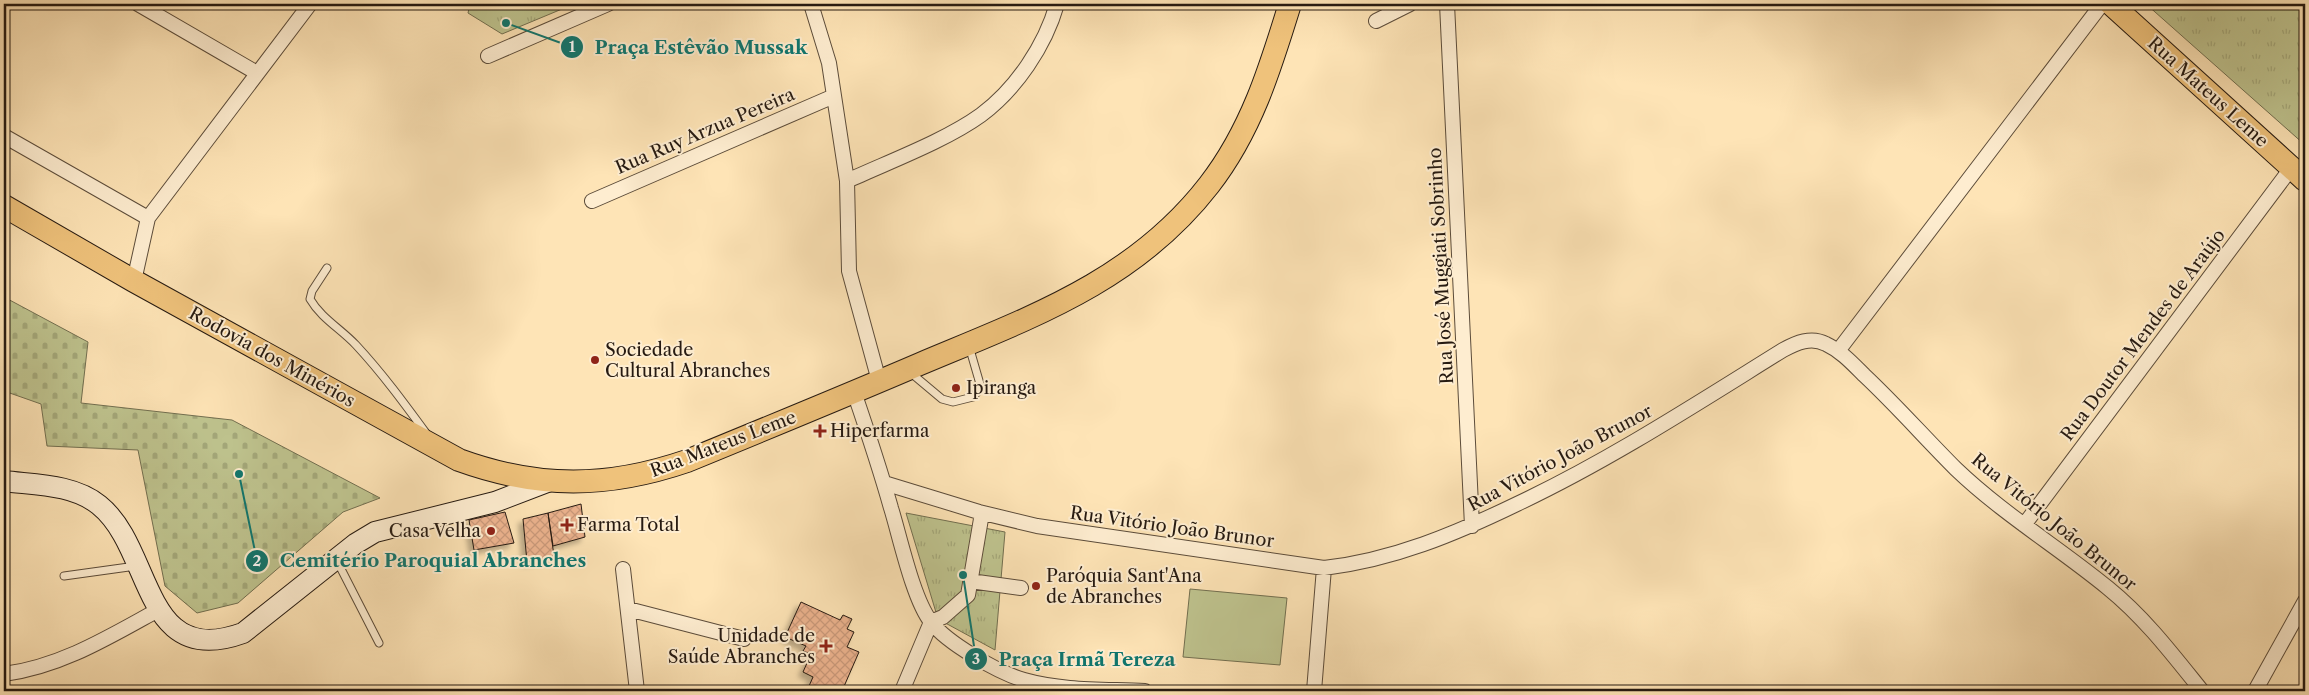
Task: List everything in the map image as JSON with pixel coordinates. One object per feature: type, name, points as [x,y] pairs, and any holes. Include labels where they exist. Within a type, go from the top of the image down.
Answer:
[{"type":"main road","name":"Rua Mateus Leme","points":[[550,481],[618,480],[652,473],[687,461],[968,344],[1044,311],[1099,283],[1131,262],[1185,214],[1209,185],[1232,152],[1252,116],[1267,80],[1290,4]]},
{"type":"main road","name":"Rua Mateus Leme","points":[[2111,4],[2298,173]]},
{"type":"main road","name":"Rodovia dos Minérios","points":[[4,206],[134,281],[439,450],[484,469],[515,477],[550,481]]},
{"type":"street","points":[[138,4],[257,73]]},
{"type":"street","points":[[134,281],[148,218],[310,4]]},
{"type":"street","points":[[488,56],[608,4]]},
{"type":"street","points":[[811,4],[823,39],[848,181],[849,271],[879,381]]},
{"type":"street","points":[[848,181],[958,129],[981,115],[1020,76],[1035,55],[1056,4]]},
{"type":"street","points":[[1376,21],[1410,4]]},
{"type":"street","name":"Rua José Muggiati Sobrinho","points":[[1448,4],[1472,526]]},
{"type":"street","points":[[1838,351],[2102,4]]},
{"type":"street","name":"Rua Ruy Arzua Pereira","points":[[592,201],[834,96]]},
{"type":"street","points":[[4,136],[148,218]]},
{"type":"street","name":"Rua Doutor Mendes de Araújo","points":[[2024,525],[2298,173]]},
{"type":"street","name":"Rua Vitório João Brunor","points":[[884,483],[982,513],[1037,526],[1324,568],[1350,565],[1421,547],[1472,526],[1596,464],[1797,343],[1811,340],[1824,342],[1838,351],[1880,390],[1956,469],[2024,525],[2108,588],[2127,605],[2165,644],[2202,691]]},
{"type":"street","points":[[854,392],[884,483],[911,577],[931,622],[973,655],[997,670],[1023,680],[1050,686],[1145,691]]},
{"type":"street","name":"Rua Mateus Leme","points":[[4,481],[66,489],[84,495],[99,504],[113,518],[139,566],[158,610],[176,630],[210,641],[228,639],[243,633],[336,558],[375,532],[495,502],[550,481]]},
{"type":"street","points":[[902,691],[931,622],[943,617],[968,595],[982,513]]},
{"type":"street","points":[[1314,691],[1324,568]]},
{"type":"street","points":[[623,569],[638,691]]},
{"type":"street","points":[[970,581],[1021,588]]},
{"type":"street","points":[[2255,691],[2305,600]]},
{"type":"street","points":[[4,674],[18,672],[58,660],[111,636],[158,610]]},
{"type":"street","points":[[628,610],[744,639]]},
{"type":"lane","points":[[327,268],[312,290],[310,299],[315,309],[351,340],[380,371],[439,450]]},
{"type":"lane","points":[[907,370],[942,399],[953,402],[973,397],[979,390],[980,384],[968,344]]},
{"type":"lane","points":[[336,558],[379,643]]},
{"type":"lane","points":[[64,576],[139,566]]},
{"type":"green space","points":[[470,4],[574,4],[502,34],[468,13]]},
{"type":"green space","points":[[2146,4],[2305,4],[2305,145]]},
{"type":"green space","points":[[4,297],[88,342],[81,403],[232,420],[380,498],[343,512],[238,603],[197,613],[165,586],[138,450],[47,446],[41,404],[4,391]]},
{"type":"green space","points":[[906,513],[1005,532],[995,650],[938,619]]},
{"type":"green space","points":[[1190,589],[1287,598],[1280,665],[1183,657]]},
{"type":"building","name":"Farma Total","points":[[581,504],[585,537],[553,546],[548,513]]},
{"type":"building","name":"Casa Velha","points":[[505,512],[514,543],[474,550],[469,520]]},
{"type":"building","points":[[548,513],[554,556],[527,562],[523,519]]},
{"type":"building","name":"Unidade de Saúde Abranches","points":[[801,602],[840,620],[843,615],[852,619],[847,629],[854,632],[847,647],[859,652],[842,691],[820,691],[809,686],[813,677],[803,672],[811,654],[803,651],[806,646],[785,637]]},
{"type":"place","name":"Praça Estêvão Mussak","points":[[506,23]]},
{"type":"place","name":"Sociedade Cultural Abranches","points":[[595,360]]},
{"type":"place","name":"Ipiranga","points":[[956,388]]},
{"type":"place","name":"Hiperfarma","points":[[820,431]]},
{"type":"place","name":"Cemitério Paroquial Abranches","points":[[239,474]]},
{"type":"place","name":"Farma Total","points":[[567,525]]},
{"type":"place","name":"Casa Velha","points":[[491,531]]},
{"type":"place","name":"Praça Irmã Tereza","points":[[963,575]]},
{"type":"place","name":"Paróquia Sant'Ana de Abranches","points":[[1036,586]]},
{"type":"place","name":"Unidade de Saúde Abranches","points":[[826,646]]}]
